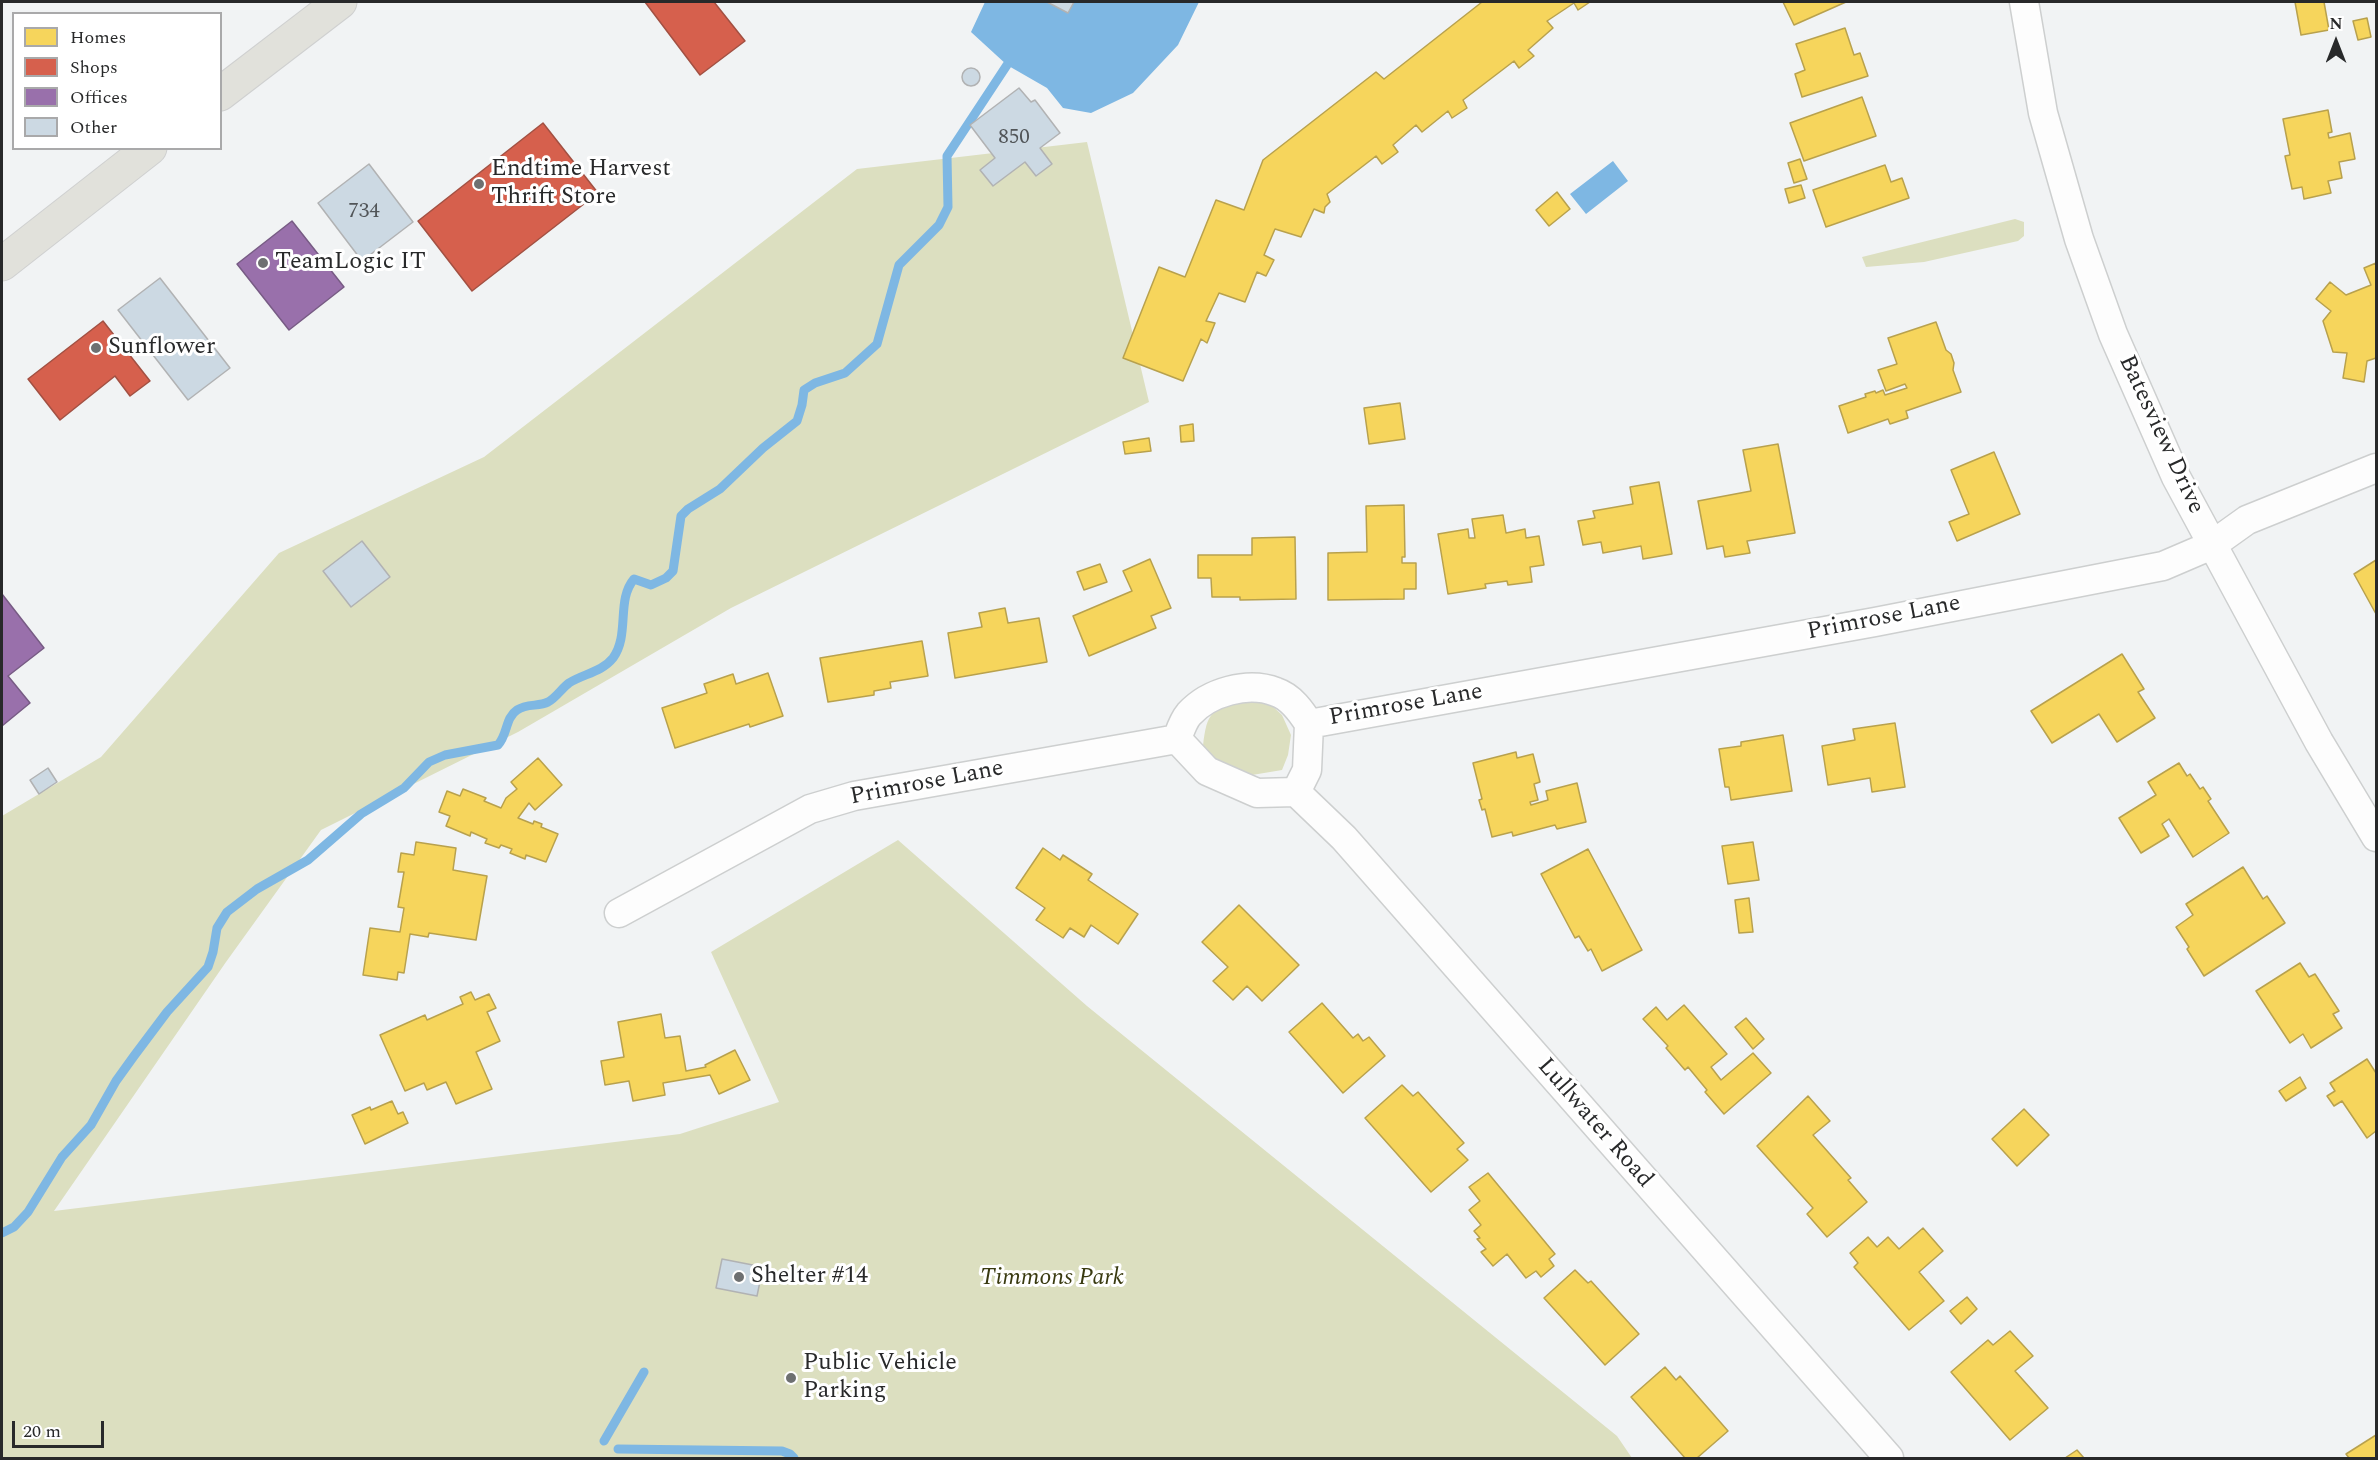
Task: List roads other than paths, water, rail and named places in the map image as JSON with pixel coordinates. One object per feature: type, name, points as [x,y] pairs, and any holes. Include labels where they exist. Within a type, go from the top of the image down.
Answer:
[{"type":"main road","points":[[222,92],[340,2]]},
{"type":"main road","points":[[2,264],[147,150]]},
{"type":"street","name":"Batesview Drive","points":[[2024,2],[2043,113],[2079,239],[2113,334],[2176,477],[2319,742],[2376,837]]},
{"type":"street","name":"Primrose Lane","points":[[619,913],[810,809],[854,796],[1177,740],[1188,715],[1200,704],[1231,690],[1247,688],[1275,691],[1300,710],[1309,724],[1875,622],[2163,566],[2212,545],[2247,520],[2376,468]]},
{"type":"street","points":[[1177,740],[1207,771],[1257,793],[1296,792],[1307,770],[1309,724]]},
{"type":"street","name":"Lullwater Road","points":[[1296,792],[1344,838],[1889,1458]]},
{"type":"water","points":[[985,2],[1199,2],[1178,45],[1133,93],[1091,113],[1063,108],[1047,88],[1007,65],[971,32]]},
{"type":"water","points":[[1613,161],[1628,181],[1586,214],[1570,194]]},
{"type":"waterway","points":[[2,1233],[14,1227],[28,1212],[62,1157],[91,1125],[116,1081],[134,1056],[167,1012],[208,967],[217,928],[227,912],[257,889],[308,860],[361,814],[404,788],[429,762],[445,755],[498,745],[504,736],[510,717],[517,710],[525,706],[548,702],[569,683],[609,663],[621,639],[626,597],[634,579],[651,585],[666,578],[673,571],[681,516],[720,489],[763,448],[797,421],[804,390],[815,383],[845,373],[877,344],[899,265],[939,225],[948,207],[947,156],[1007,65]]},
{"type":"waterway","points":[[604,1441],[644,1372]]},
{"type":"waterway","points":[[618,1449],[782,1451],[794,1458]]},
{"type":"place","name":"Endtime Harvest Thrift Store","points":[[479,184]]},
{"type":"place","name":"TeamLogic IT","points":[[263,263]]},
{"type":"place","name":"Sunflower","points":[[96,348]]},
{"type":"place","name":"Shelter #14","points":[[739,1277]]},
{"type":"place","name":"Public Vehicle Parking","points":[[791,1378]]},
{"type":"park label","name":"Timmons Park","points":[[1052,1279]]}]
